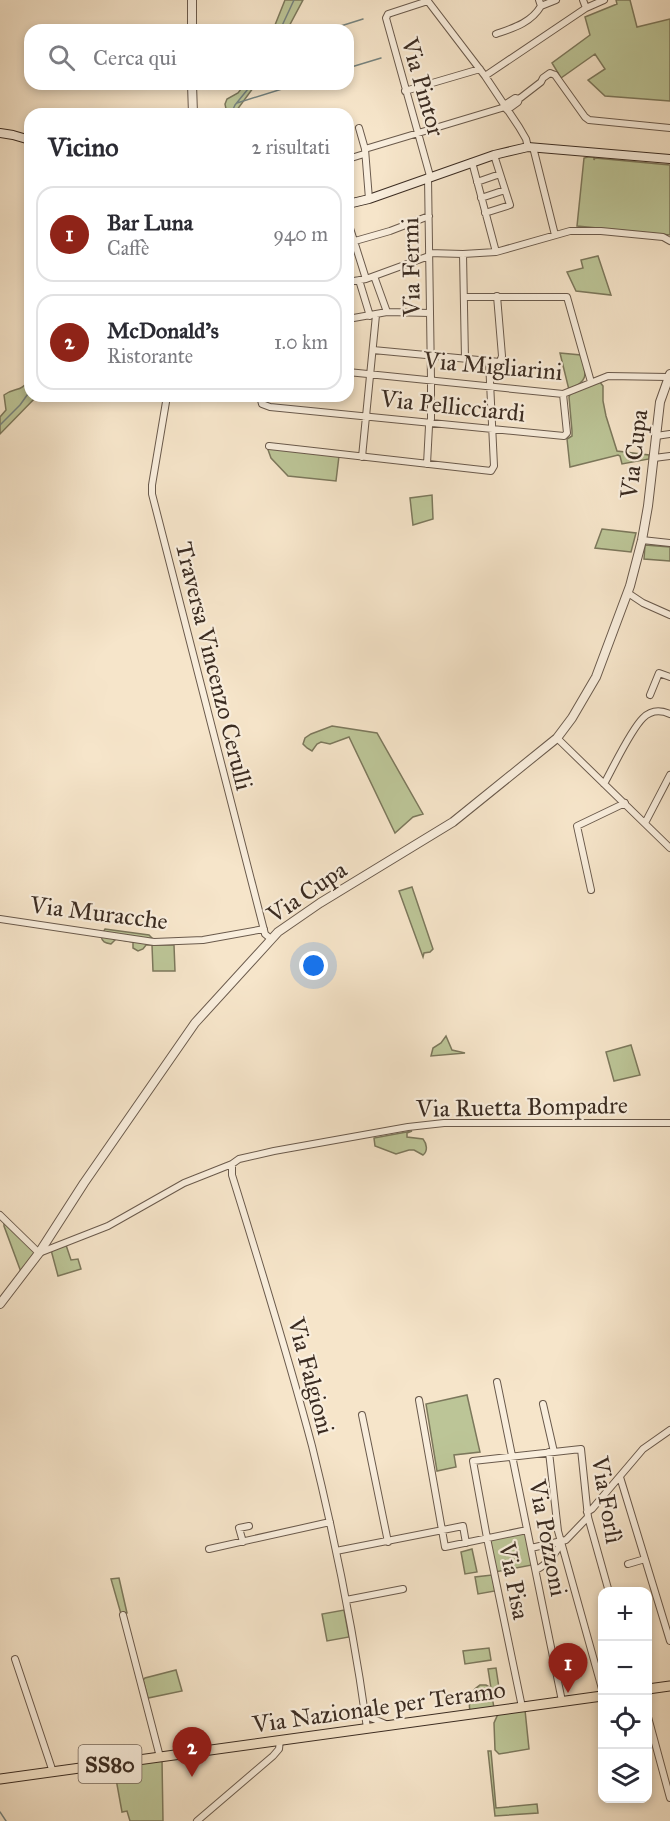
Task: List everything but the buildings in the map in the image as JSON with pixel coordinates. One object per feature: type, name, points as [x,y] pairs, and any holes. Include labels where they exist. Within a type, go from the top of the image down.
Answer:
[{"type":"main road","points":[[0,133],[24,138]]},
{"type":"main road","points":[[354,203],[494,155],[530,147],[670,159]]},
{"type":"main road","points":[[652,1688],[670,1686]]},
{"type":"main road","name":"Via Nazionale per Teramo","points":[[0,1779],[598,1697]]},
{"type":"street","points":[[192,0],[192,24]]},
{"type":"street","points":[[496,34],[520,25],[536,15],[540,3],[556,0]]},
{"type":"street","points":[[583,0],[586,8]]},
{"type":"street","points":[[485,76],[586,8],[604,0]]},
{"type":"street","points":[[427,1],[480,69],[524,135],[530,147],[555,235]]},
{"type":"street","name":"Via Pintor","points":[[427,1],[388,14],[386,18],[429,176]]},
{"type":"street","points":[[405,91],[480,69]]},
{"type":"street","points":[[354,157],[418,133],[506,107],[515,98],[519,99],[541,82],[546,82],[555,75],[585,117],[592,121],[670,128]]},
{"type":"street","points":[[192,90],[193,108]]},
{"type":"street","points":[[359,128],[365,152],[369,199]]},
{"type":"street","points":[[485,213],[510,205],[494,155]]},
{"type":"street","points":[[472,162],[496,252]]},
{"type":"street","points":[[477,182],[500,174]]},
{"type":"street","name":"Via Fermi","points":[[427,464],[431,380],[429,176]]},
{"type":"street","points":[[482,198],[505,190]]},
{"type":"street","points":[[354,241],[390,231],[429,216]]},
{"type":"street","points":[[354,281],[366,279],[429,254],[496,252],[570,231],[584,230],[663,237],[670,241]]},
{"type":"street","points":[[354,249],[366,279]]},
{"type":"street","points":[[463,254],[465,359]]},
{"type":"street","points":[[374,276],[387,312]]},
{"type":"street","points":[[359,280],[373,315],[373,350],[362,457]]},
{"type":"street","points":[[373,350],[500,362],[502,356],[497,296]]},
{"type":"street","points":[[464,297],[567,297],[591,382]]},
{"type":"street","points":[[354,318],[387,312],[430,313]]},
{"type":"street","points":[[268,446],[491,471],[494,466],[489,362]]},
{"type":"street","name":"Via Migliarini","points":[[354,373],[563,394],[603,377],[669,376]]},
{"type":"street","name":"Via Cupa","points":[[0,1304],[39,1253],[84,1183],[195,1023],[271,939],[320,903],[453,822],[557,738],[572,718],[596,677],[628,593],[642,540],[660,402],[669,376]]},
{"type":"street","name":"Via Pellicciardi","points":[[261,402],[270,407],[565,436],[567,433],[563,394]]},
{"type":"street","name":"Traversa Vincenzo Cerulli","points":[[165,402],[152,494],[265,934],[271,939]]},
{"type":"street","points":[[656,436],[670,434]]},
{"type":"street","points":[[654,458],[670,456]]},
{"type":"street","points":[[642,540],[670,543]]},
{"type":"street","points":[[628,593],[643,603],[670,615]]},
{"type":"street","points":[[650,695],[659,673],[670,677]]},
{"type":"street","points":[[604,783],[644,717],[657,711],[670,714]]},
{"type":"street","points":[[557,738],[670,848]]},
{"type":"street","points":[[645,823],[670,775]]},
{"type":"street","points":[[591,890],[577,826],[625,803]]},
{"type":"street","name":"Via Muracche","points":[[0,919],[154,942],[203,940],[264,929]]},
{"type":"street","name":"Via Ruetta Bompadre","points":[[39,1253],[108,1226],[184,1182],[239,1160],[274,1151],[408,1127],[444,1123],[670,1123]]},
{"type":"street","name":"Via Falgioni","points":[[232,1164],[232,1175],[271,1300],[310,1438],[346,1600],[367,1728]]},
{"type":"street","points":[[0,1215],[39,1253]]},
{"type":"street","name":"Via Pozzoni","points":[[497,1382],[562,1701]]},
{"type":"street","points":[[419,1400],[446,1547],[527,1530]]},
{"type":"street","points":[[543,1404],[551,1452],[555,1515],[598,1672]]},
{"type":"street","points":[[362,1415],[388,1542]]},
{"type":"street","points":[[531,1548],[566,1540],[643,1449],[670,1430]]},
{"type":"street","name":"Via Forlì","points":[[474,1462],[581,1449],[588,1515],[608,1587]]},
{"type":"street","name":"Via Pisa","points":[[474,1462],[487,1538],[522,1707]]},
{"type":"street","points":[[620,1477],[670,1641]]},
{"type":"street","points":[[209,1549],[330,1522]]},
{"type":"street","points":[[243,1542],[239,1528],[249,1526]]},
{"type":"street","points":[[336,1551],[463,1526],[466,1543]]},
{"type":"street","points":[[536,1570],[558,1549],[561,1542]]},
{"type":"street","points":[[628,1564],[645,1559]]},
{"type":"street","points":[[346,1600],[403,1589]]},
{"type":"street","points":[[123,1615],[160,1758]]},
{"type":"street","points":[[15,1659],[53,1772]]},
{"type":"street","points":[[364,1705],[368,1716],[390,1725]]},
{"type":"street","points":[[652,1732],[670,1798]]},
{"type":"street","points":[[197,1821],[273,1756],[279,1749],[280,1740]]},
{"type":"green space","points":[[285,0],[303,0],[290,24],[275,24]]},
{"type":"green space","points":[[616,0],[630,0],[637,27],[670,19],[670,101],[605,96],[588,80],[605,69],[595,54],[561,78],[552,63],[590,35],[585,17],[617,4]]},
{"type":"green space","points":[[240,90],[252,90],[238,108],[226,108],[227,99]]},
{"type":"green space","points":[[594,157],[594,160],[595,158],[670,165],[670,235],[577,226],[584,158]]},
{"type":"green space","points":[[598,256],[611,295],[576,291],[567,272],[583,268],[581,260]]},
{"type":"green space","points":[[560,353],[581,355],[584,367],[583,380],[569,390]]},
{"type":"green space","points":[[599,381],[603,386],[606,416],[617,451],[649,455],[649,459],[622,464],[618,455],[570,467],[567,439],[572,436],[570,394]]},
{"type":"green space","points":[[24,386],[24,402],[31,402],[0,434],[0,417],[6,410],[4,395]]},
{"type":"green space","points":[[267,447],[339,456],[336,481],[288,476],[271,458]]},
{"type":"green space","points":[[432,495],[433,519],[413,525],[410,498]]},
{"type":"green space","points":[[602,529],[636,533],[631,552],[595,548]]},
{"type":"green space","points":[[645,545],[670,547],[670,561],[644,559]]},
{"type":"green space","points":[[332,726],[377,733],[423,814],[413,817],[395,833],[349,737],[330,744],[321,742],[312,751],[303,744],[305,738],[311,734]]},
{"type":"green space","points":[[412,887],[433,949],[424,953],[423,957],[399,891]]},
{"type":"green space","points":[[105,929],[149,935],[153,939],[153,945],[174,945],[175,971],[153,971],[152,945],[146,945],[138,951],[133,948],[133,942],[116,939],[111,944],[104,942],[101,936]]},
{"type":"green space","points":[[446,1036],[452,1050],[465,1053],[431,1056],[433,1048]]},
{"type":"green space","points":[[631,1045],[640,1075],[614,1081],[606,1052]]},
{"type":"green space","points":[[412,1131],[407,1133],[407,1137],[423,1139],[426,1149],[423,1155],[414,1150],[396,1154],[375,1146],[374,1138]]},
{"type":"green space","points":[[4,1222],[36,1253],[21,1272],[4,1226]]},
{"type":"green space","points":[[66,1245],[71,1260],[78,1259],[81,1269],[58,1276],[51,1250]]},
{"type":"green space","points":[[467,1395],[480,1452],[454,1455],[456,1467],[437,1471],[426,1404]]},
{"type":"green space","points":[[525,1532],[532,1565],[495,1572],[488,1540]]},
{"type":"green space","points":[[472,1549],[477,1572],[465,1574],[461,1552]]},
{"type":"green space","points":[[492,1575],[495,1591],[478,1594],[475,1577]]},
{"type":"green space","points":[[119,1578],[127,1613],[121,1614],[111,1579]]},
{"type":"green space","points":[[344,1610],[349,1637],[327,1641],[322,1614]]},
{"type":"green space","points":[[489,1648],[491,1660],[465,1664],[463,1651]]},
{"type":"green space","points":[[496,1668],[499,1688],[491,1690],[494,1708],[470,1711],[472,1693],[480,1685],[491,1688],[488,1669]]},
{"type":"green space","points":[[176,1670],[182,1691],[148,1698],[143,1680],[145,1678]]},
{"type":"green space","points":[[525,1710],[529,1749],[499,1754],[495,1750],[494,1723],[498,1714]]},
{"type":"green space","points":[[488,1751],[491,1751],[496,1808],[537,1804],[538,1813],[495,1816]]},
{"type":"green space","points":[[162,1760],[163,1821],[130,1821],[127,1811],[122,1812],[114,1768]]},
{"type":"waterway","points":[[283,24],[294,0]]},
{"type":"waterway","points":[[347,24],[363,19]]},
{"type":"waterway","points":[[354,66],[381,58]]},
{"type":"waterway","points":[[234,108],[247,90]]},
{"type":"waterway","points":[[237,103],[279,90]]},
{"type":"waterway","points":[[0,425],[24,399]]},
{"type":"waterway","points":[[0,1812],[6,1821]]},
{"type":"place","name":"Bar Luna","points":[[568,1693]]},
{"type":"place","name":"McDonald's","points":[[192,1777]]}]
